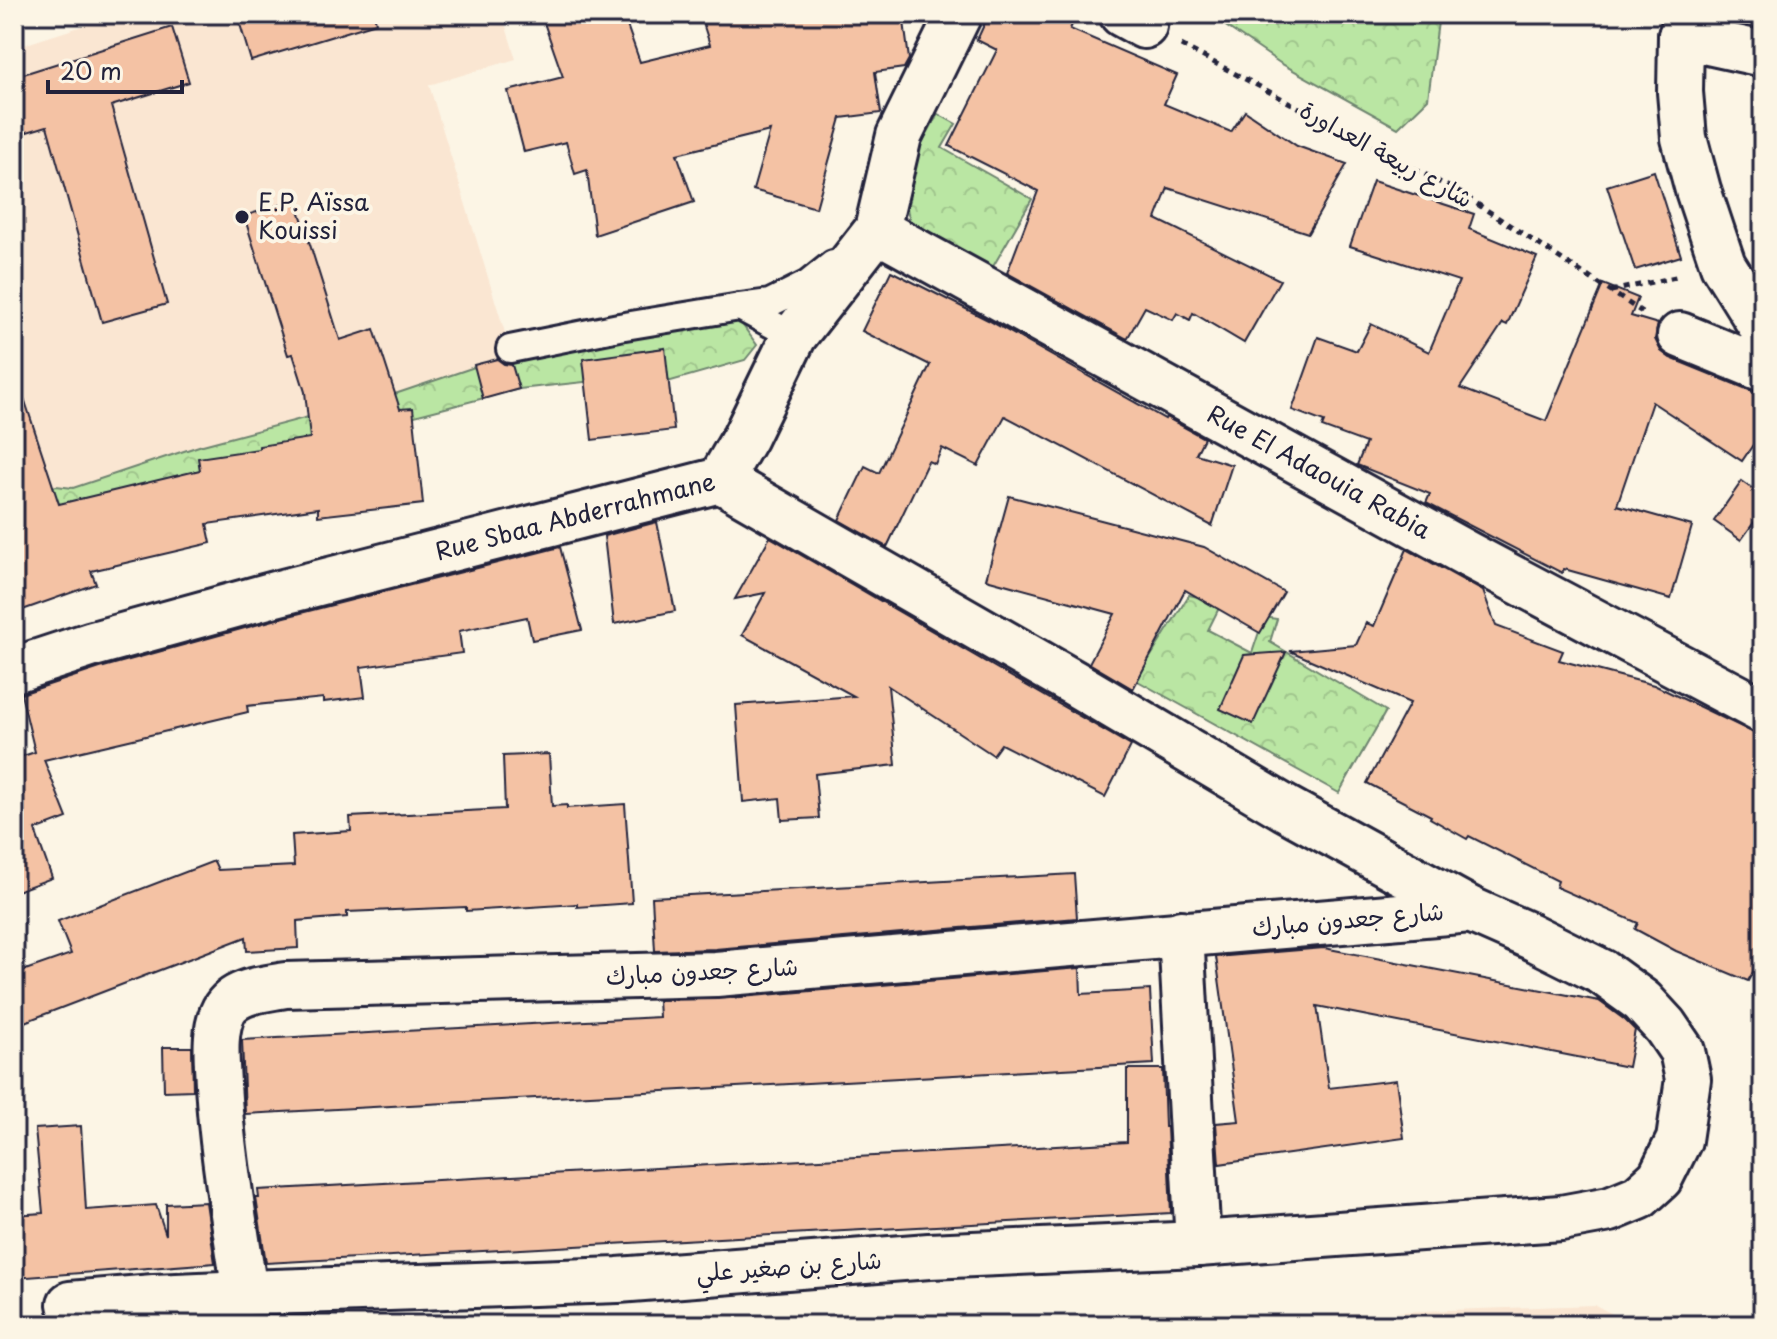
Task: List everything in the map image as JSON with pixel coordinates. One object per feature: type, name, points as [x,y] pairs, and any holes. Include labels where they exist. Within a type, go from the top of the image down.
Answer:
[{"type":"street","name":"Rue Sbaa Abderrahmane","points":[[14,670],[93,644],[275,594],[720,480],[745,437],[794,336],[877,230],[899,136],[959,14]]},
{"type":"street","points":[[1763,54],[1685,25],[1680,92],[1684,138],[1723,265],[1763,329]]},
{"type":"street","name":"Rue El Adaouia Rabia","points":[[877,230],[1467,554],[1763,711]]},
{"type":"street","points":[[1680,335],[1763,369]]},
{"type":"street","name":"شارع بن صغير علي","points":[[70,1304],[245,1293],[618,1280],[929,1256],[1198,1244],[1561,1218],[1610,1209],[1639,1197],[1660,1178],[1679,1140],[1688,1079],[1682,1051],[1642,1001],[1602,972],[1471,910],[1285,808],[720,480]]},
{"type":"street","name":"شارع جعدون مبارك","points":[[245,1293],[221,1126],[217,1059],[218,1029],[225,1008],[252,991],[285,985],[716,974],[1471,910]]},
{"type":"street","points":[[1181,933],[1198,1244]]},
{"type":"lane","points":[[510,349],[619,327],[770,303],[808,284],[877,230]]},
{"type":"lane","points":[[740,307],[794,336]]},
{"type":"path","name":"شارع ربيعة العداورة","points":[[1133,20],[1462,194],[1640,311]]},
{"type":"path","points":[[1610,291],[1685,275]]},
{"type":"shaded area","name":"E.P. Aïssa Kouissi","points":[[120,14],[502,14],[516,59],[429,85],[510,349],[519,389],[306,444],[14,536],[14,48]]},
{"type":"shaded area","points":[[1595,1305],[1634,1325],[1030,1325]]},
{"type":"green space","points":[[1208,14],[1439,14],[1428,99],[1398,128],[1280,63]]},
{"type":"green space","points":[[938,114],[956,124],[942,148],[1032,199],[987,277],[913,235],[905,200],[906,171]]},
{"type":"green space","points":[[733,312],[757,345],[745,360],[650,387],[649,375],[519,389],[306,444],[14,536],[14,499],[56,486],[73,488],[199,446],[395,394],[510,355]]},
{"type":"green space","points":[[1189,595],[1222,602],[1208,630],[1252,653],[1264,617],[1277,619],[1270,642],[1386,711],[1339,793],[1136,680]]},
{"type":"building","points":[[237,14],[374,14],[376,23],[251,61]]},
{"type":"building","points":[[541,14],[623,14],[640,62],[710,45],[702,20],[722,14],[903,14],[909,59],[904,68],[875,72],[881,113],[841,118],[816,208],[753,190],[770,131],[677,154],[694,202],[595,235],[587,170],[575,174],[566,142],[524,152],[508,91],[563,77]]},
{"type":"building","points":[[989,14],[1077,14],[1070,29],[1177,75],[1164,104],[1231,132],[1245,111],[1297,146],[1347,164],[1308,233],[1168,188],[1156,219],[1280,280],[1244,343],[1193,313],[1190,320],[1177,313],[1173,320],[1145,307],[1127,339],[1007,273],[1038,191],[949,146],[997,50],[977,40]]},
{"type":"building","points":[[172,27],[189,82],[111,106],[167,304],[102,322],[47,126],[14,136],[14,77]]},
{"type":"building","points":[[1654,171],[1681,256],[1635,270],[1607,186]]},
{"type":"building","points":[[1373,181],[1474,214],[1469,229],[1537,257],[1507,325],[1503,323],[1460,388],[1546,421],[1603,284],[1638,298],[1631,316],[1658,324],[1655,339],[1661,351],[1670,358],[1763,394],[1763,430],[1742,461],[1652,402],[1617,505],[1692,526],[1671,599],[1564,569],[1562,573],[1426,503],[1430,494],[1357,465],[1366,443],[1322,427],[1324,422],[1292,410],[1318,337],[1357,351],[1371,324],[1429,352],[1459,281],[1350,246]]},
{"type":"building","points":[[296,200],[340,340],[374,329],[400,409],[413,408],[423,504],[318,516],[318,508],[207,524],[211,543],[91,571],[96,584],[14,613],[14,390],[21,389],[59,504],[200,470],[198,458],[310,438],[305,392],[293,354],[288,355],[244,216]]},
{"type":"building","points":[[891,271],[988,320],[1204,438],[1196,454],[1232,465],[1212,526],[1005,416],[978,466],[942,448],[935,464],[928,461],[887,547],[839,520],[865,466],[879,473],[930,365],[862,331]]},
{"type":"building","points":[[665,348],[674,430],[592,440],[583,359]]},
{"type":"building","points":[[497,359],[512,365],[519,389],[483,399],[474,365]]},
{"type":"building","points":[[1742,481],[1763,496],[1763,510],[1741,540],[1714,521]]},
{"type":"building","points":[[1009,496],[1204,547],[1284,592],[1260,633],[1185,590],[1133,689],[1089,663],[1115,614],[986,579]]},
{"type":"building","points":[[657,522],[675,611],[614,624],[604,536]]},
{"type":"building","points":[[770,537],[1131,746],[1105,797],[1001,744],[993,755],[888,686],[896,765],[815,774],[819,818],[782,820],[780,798],[743,802],[736,705],[854,696],[742,635],[765,593],[735,599]]},
{"type":"building","points":[[560,547],[582,630],[532,640],[527,617],[459,631],[462,653],[361,667],[365,697],[247,706],[248,712],[44,760],[67,818],[35,830],[52,878],[14,892],[14,759],[35,752],[21,694],[100,668],[281,618]]},
{"type":"building","points":[[1407,549],[1483,591],[1496,626],[1563,651],[1559,660],[1654,685],[1763,737],[1763,954],[1748,981],[1676,951],[1635,929],[1638,923],[1556,887],[1558,881],[1469,836],[1467,839],[1431,816],[1367,783],[1410,703],[1290,651],[1356,645],[1366,623],[1374,626]]},
{"type":"building","points":[[1286,652],[1253,724],[1220,709],[1244,655]]},
{"type":"building","points":[[549,754],[552,806],[567,805],[567,808],[625,804],[632,903],[466,911],[466,907],[347,912],[347,917],[297,921],[298,948],[247,951],[246,937],[14,1026],[14,974],[71,954],[58,921],[214,861],[218,870],[294,866],[292,835],[351,831],[350,817],[505,809],[503,756]]},
{"type":"building","points":[[1074,874],[1077,918],[715,949],[655,951],[652,897]]},
{"type":"building","points":[[1324,948],[1599,1001],[1635,1030],[1628,1067],[1317,1006],[1329,1088],[1396,1080],[1404,1138],[1219,1164],[1216,1123],[1239,1121],[1216,957]]},
{"type":"building","points":[[1080,968],[1081,994],[1150,990],[1154,1064],[245,1114],[242,1040],[659,1017],[658,1000],[718,999]]},
{"type":"building","points":[[163,1047],[192,1047],[193,1090],[164,1091]]},
{"type":"building","points":[[1127,1069],[1163,1069],[1171,1213],[266,1263],[256,1198],[259,1198],[258,1190],[1127,1142]]},
{"type":"building","points":[[81,1126],[86,1210],[156,1205],[166,1235],[166,1204],[206,1202],[215,1263],[14,1278],[14,1215],[43,1213],[35,1129]]},
{"type":"place","name":"E.P. Aïssa Kouissi","points":[[242,217]]}]
